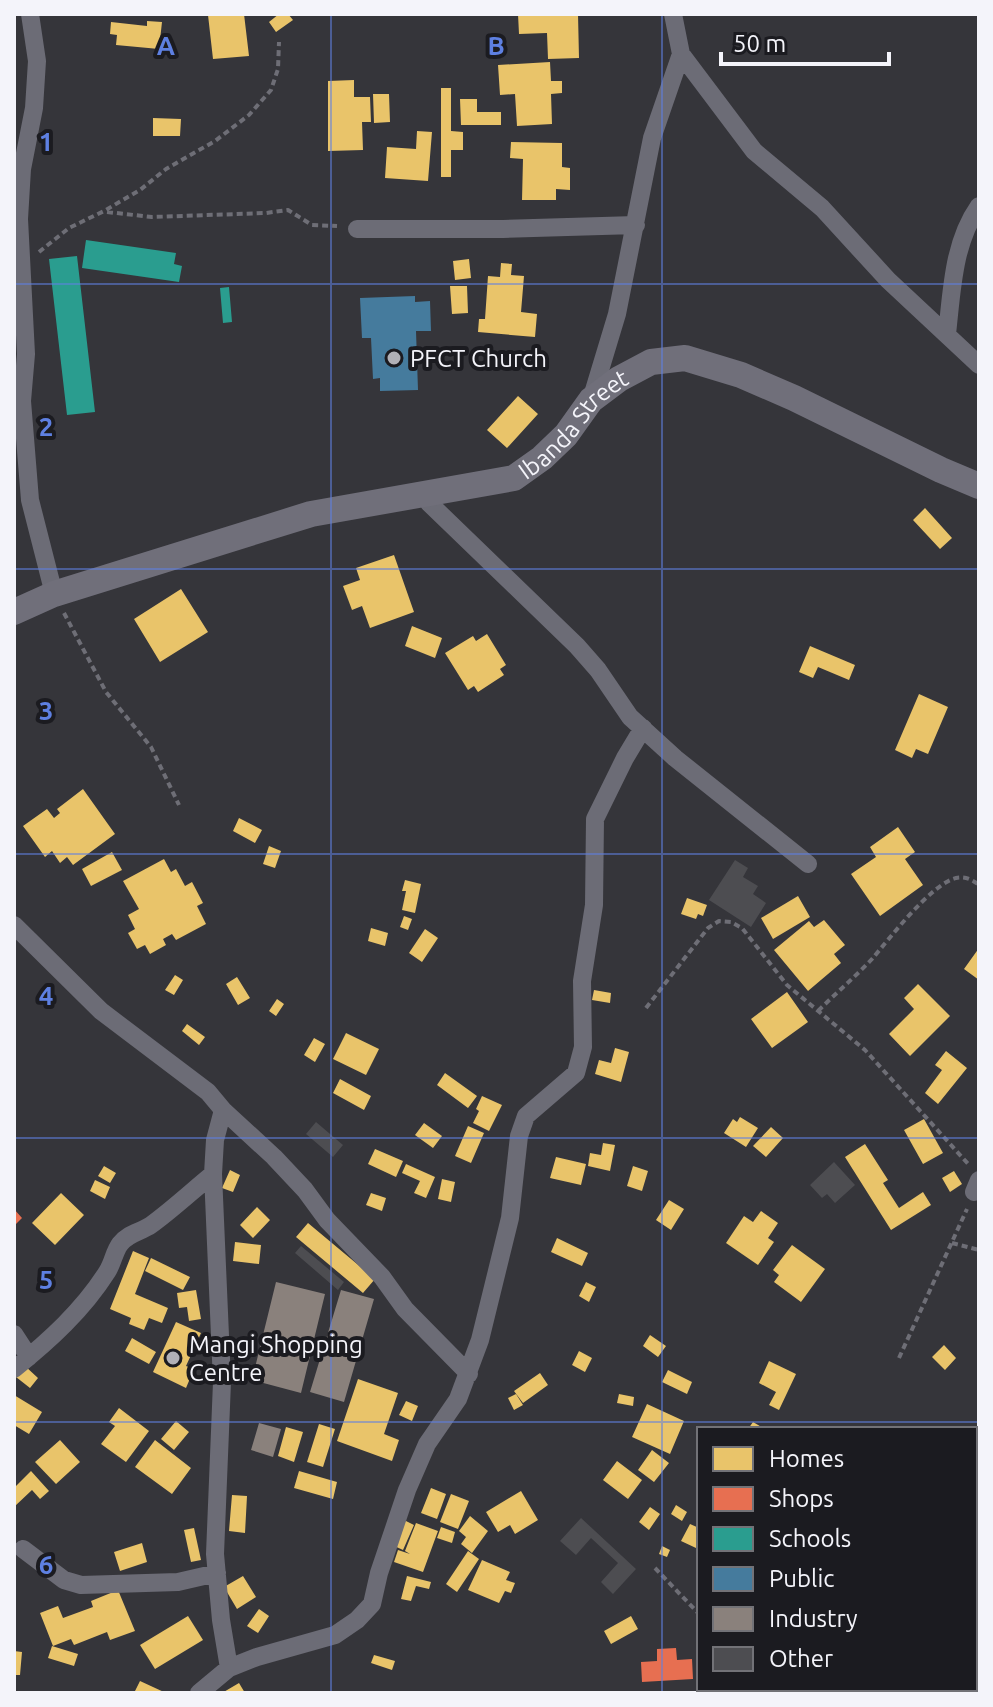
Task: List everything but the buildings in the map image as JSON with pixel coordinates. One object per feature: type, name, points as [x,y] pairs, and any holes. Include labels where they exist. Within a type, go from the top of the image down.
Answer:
[{"type":"street","points":[[30,14],[37,61],[34,108],[22,169],[21,265],[26,354],[18,396],[30,500],[54,594]]},
{"type":"street","points":[[673,14],[681,54],[754,151],[822,208],[888,280],[979,365]]},
{"type":"street","points":[[591,400],[617,314],[652,138],[681,54]]},
{"type":"street","points":[[947,334],[958,252],[964,232],[979,206]]},
{"type":"street","points":[[357,229],[636,225]]},
{"type":"street","name":"Ibanda Street","points":[[14,612],[54,594],[311,514],[514,478],[542,458],[566,435],[591,400],[619,379],[651,362],[685,358],[741,375],[979,486]]},
{"type":"street","points":[[426,493],[429,503],[577,646],[598,670],[630,717],[675,758],[808,864]]},
{"type":"street","points":[[199,1693],[229,1668],[335,1635],[357,1620],[372,1604],[379,1573],[407,1490],[427,1444],[458,1399],[469,1374],[505,1243],[516,1182],[519,1136],[526,1116],[576,1073],[583,1047],[583,960],[594,905],[595,819],[643,728]]},
{"type":"street","points":[[14,925],[101,1011],[201,1086],[274,1157],[327,1220],[382,1277],[405,1309],[469,1374]]},
{"type":"street","points":[[223,1110],[215,1140],[213,1174],[222,1382],[215,1506],[221,1620],[229,1668]]},
{"type":"street","points":[[14,1334],[22,1363],[55,1334],[88,1297],[109,1270],[119,1244],[156,1221],[213,1174]]},
{"type":"street","points":[[23,1549],[64,1580],[81,1585],[178,1582],[217,1573]]},
{"type":"path","points":[[21,265],[69,228],[140,190],[166,169],[215,141],[249,115],[271,90],[278,69],[279,42]]},
{"type":"path","points":[[104,211],[152,217],[288,210],[312,225],[357,229]]},
{"type":"path","points":[[54,594],[106,692],[151,747],[179,805]]},
{"type":"path","points":[[818,1011],[870,960],[902,922],[940,887],[954,878],[963,877],[979,885]]},
{"type":"path","points":[[646,1008],[708,928],[719,921],[731,922],[742,928],[787,985],[865,1050],[975,1180],[952,1243],[899,1358]]},
{"type":"path","points":[[952,1243],[979,1250]]},
{"type":"path","points":[[655,1568],[697,1612]]},
{"type":"place","name":"PFCT Church","points":[[394,358]]},
{"type":"place","name":"Mangi Shopping Centre","points":[[173,1358]]}]
